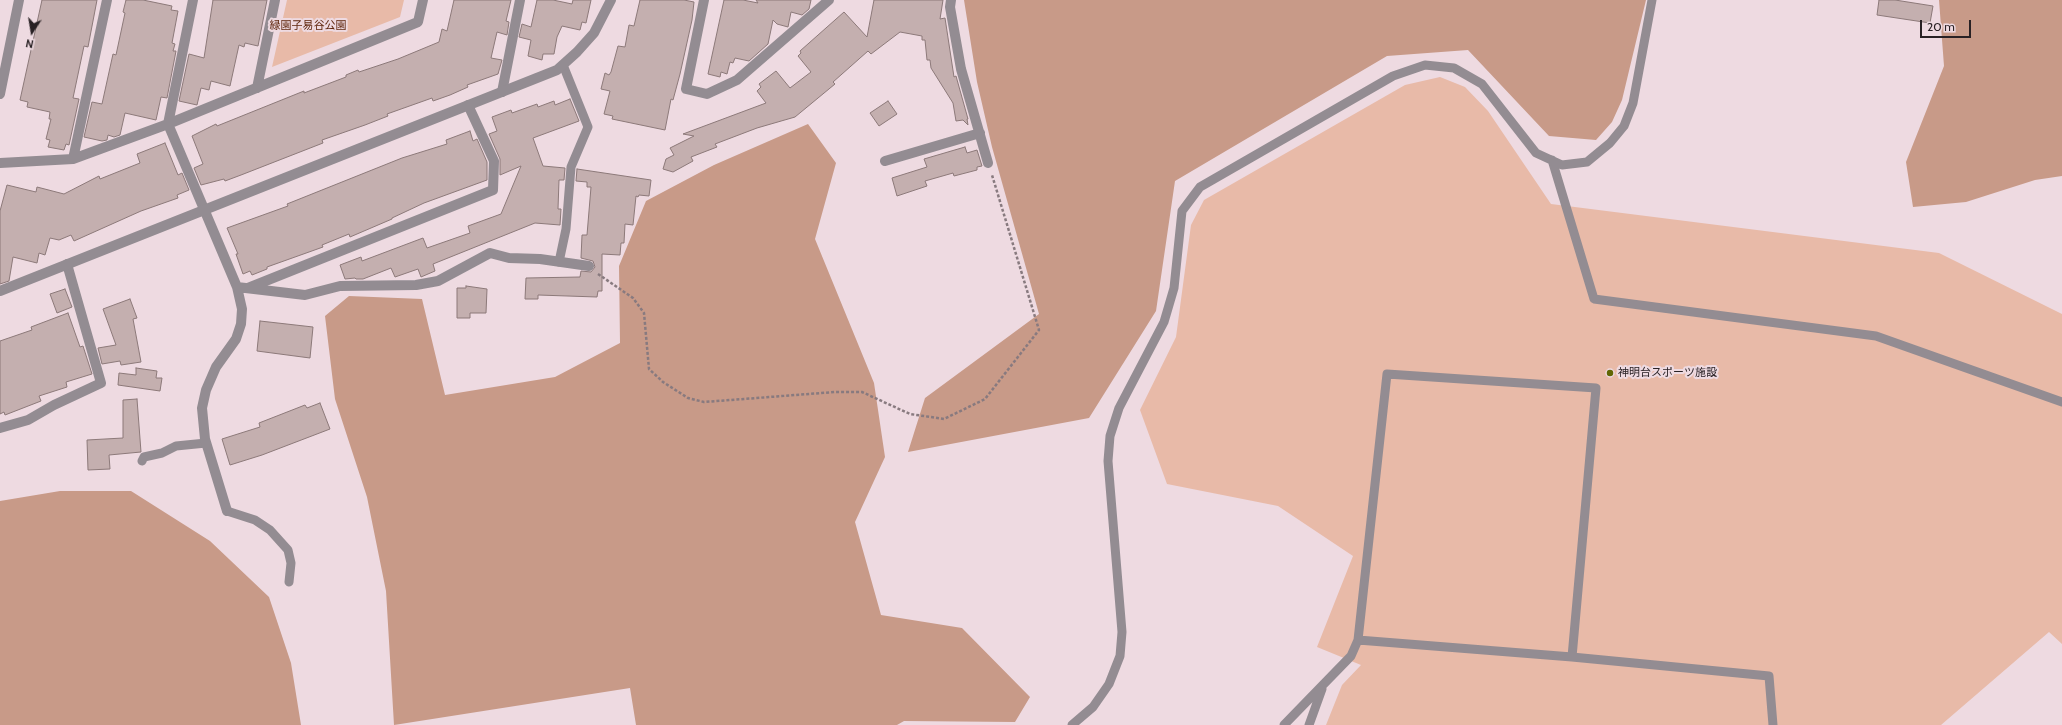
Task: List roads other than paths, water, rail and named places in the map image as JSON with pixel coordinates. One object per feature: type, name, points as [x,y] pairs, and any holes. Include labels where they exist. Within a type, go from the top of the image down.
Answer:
[{"type":"street","points":[[1,87],[20,0]]},
{"type":"street","points":[[73,159],[107,0]]},
{"type":"street","points":[[193,0],[168,124],[203,211],[242,288],[241,324],[236,340],[216,367],[206,390],[202,408],[206,443],[227,511]]},
{"type":"street","points":[[257,88],[275,0]]},
{"type":"street","points":[[0,163],[73,159],[168,124],[418,22],[423,0]]},
{"type":"street","points":[[502,92],[520,0]]},
{"type":"street","points":[[0,291],[557,70],[577,52],[594,33],[611,0]]},
{"type":"street","points":[[704,0],[686,89],[707,94],[737,80],[829,0]]},
{"type":"street","points":[[951,0],[950,7],[961,69],[988,163]]},
{"type":"street","points":[[242,288],[493,190],[494,161],[468,105]]},
{"type":"street","points":[[884,161],[980,133]]},
{"type":"street","points":[[242,288],[305,295],[340,286],[416,285],[438,281],[490,253],[509,258],[540,259],[589,266]]},
{"type":"street","points":[[0,428],[28,420],[54,405],[101,383],[67,264]]},
{"type":"lane","points":[[1072,725],[1093,707],[1109,684],[1120,656],[1122,632],[1108,461],[1110,436],[1119,408],[1164,322],[1174,288],[1182,211],[1200,187],[1392,76],[1425,65],[1454,68],[1482,84],[1536,153],[1562,165],[1587,162],[1610,143],[1624,126],[1633,103],[1652,0]]},
{"type":"lane","points":[[559,262],[566,228],[571,167],[588,127],[563,65]]},
{"type":"lane","points":[[1552,160],[1594,299],[1876,336],[2062,402]]},
{"type":"lane","points":[[1284,725],[1351,656],[1358,640],[1387,374],[1596,388],[1572,657]]},
{"type":"lane","points":[[142,461],[144,457],[162,453],[176,446],[206,443]]},
{"type":"lane","points":[[227,511],[255,520],[270,530],[288,550],[291,563],[289,582]]},
{"type":"lane","points":[[1358,640],[1572,657],[1769,676],[1773,725]]},
{"type":"lane","points":[[1309,725],[1324,684]]},
{"type":"place","name":"神明台スポーツ施設","points":[[1610,373]]},
{"type":"park label","name":"緑園子易谷公園","points":[[308,26]]}]
